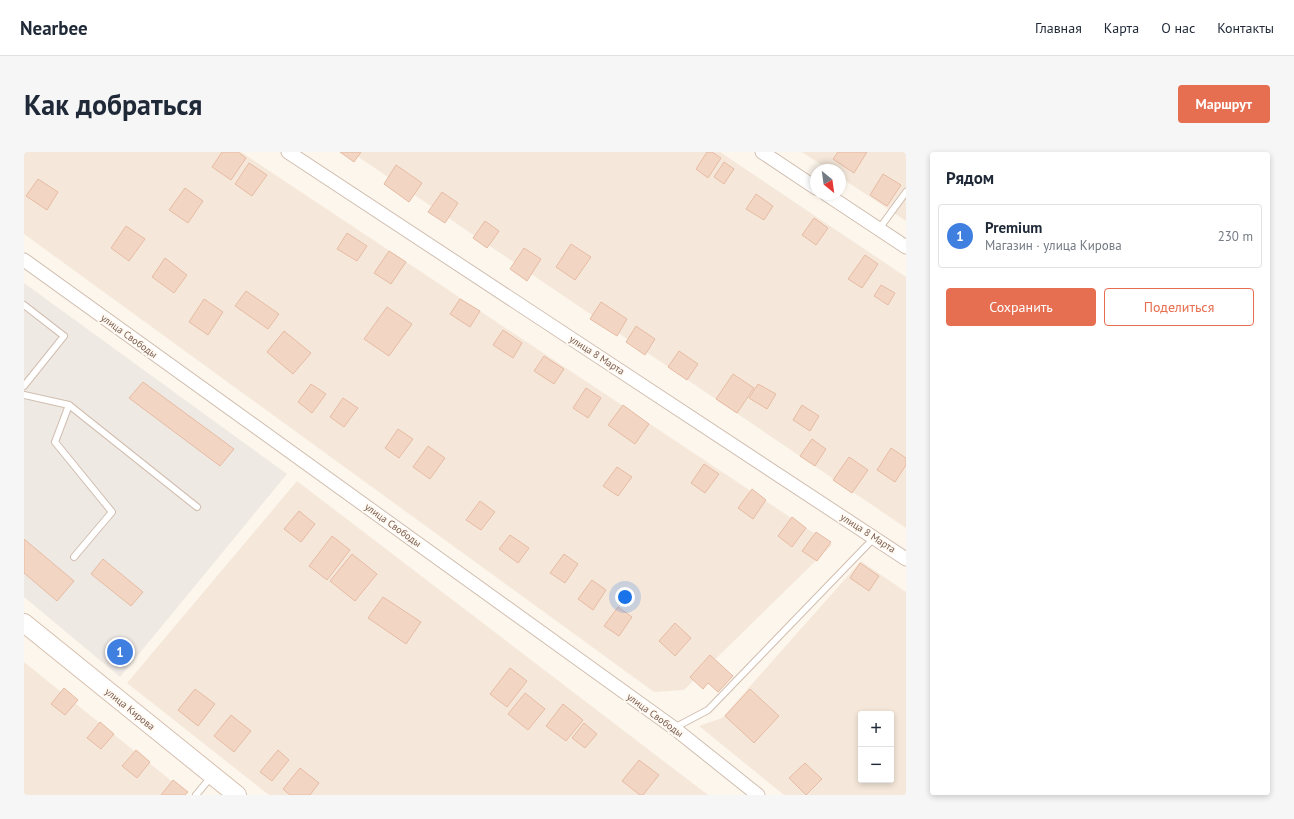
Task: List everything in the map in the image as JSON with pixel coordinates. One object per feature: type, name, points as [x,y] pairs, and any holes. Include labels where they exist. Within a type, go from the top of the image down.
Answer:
[{"type":"street","name":"улица 8 Марта","points":[[288,152],[906,559]]},
{"type":"street","points":[[762,152],[810,184]]},
{"type":"street","points":[[835,200],[906,247]]},
{"type":"street","name":"улица Свободы","points":[[24,260],[674,728],[758,795]]},
{"type":"street","name":"улица Кирова","points":[[24,623],[237,795]]},
{"type":"lane","points":[[879,229],[906,192]]},
{"type":"lane","points":[[24,305],[64,336],[24,386]]},
{"type":"lane","points":[[24,396],[69,405],[197,507]]},
{"type":"lane","points":[[69,405],[55,442],[112,512],[74,557]]},
{"type":"lane","points":[[674,728],[708,710],[874,538]]},
{"type":"lane","points":[[196,795],[212,776]]},
{"type":"shaded area","points":[[24,152],[241,152],[832,545],[684,690],[654,692],[24,234]]},
{"type":"shaded area","points":[[351,152],[720,152],[906,277],[906,528]]},
{"type":"shaded area","points":[[802,152],[906,152],[906,221],[846,181],[846,164],[820,164]]},
{"type":"shaded area","points":[[24,283],[287,474],[120,677],[24,597]]},
{"type":"shaded area","points":[[297,481],[708,795],[269,795],[127,683]]},
{"type":"shaded area","points":[[861,561],[906,592],[906,795],[784,795],[699,726],[722,718]]},
{"type":"shaded area","points":[[24,662],[179,787],[173,795],[24,795]]},
{"type":"building","points":[[222,152],[238,152],[246,158],[231,180],[212,167]]},
{"type":"building","points":[[340,152],[361,152],[354,162]]},
{"type":"building","points":[[707,152],[712,152],[721,158],[708,178],[696,169]]},
{"type":"building","points":[[838,152],[867,152],[854,173],[846,168],[846,164],[840,164],[833,159]]},
{"type":"building","points":[[724,162],[734,169],[724,184],[714,177]]},
{"type":"building","points":[[249,163],[267,175],[252,196],[235,184]]},
{"type":"building","points":[[396,165],[422,183],[409,202],[384,184]]},
{"type":"building","points":[[883,174],[901,185],[887,206],[870,195]]},
{"type":"building","points":[[38,179],[58,192],[47,210],[26,196]]},
{"type":"building","points":[[185,188],[203,201],[188,223],[169,210]]},
{"type":"building","points":[[442,192],[458,203],[445,223],[428,212]]},
{"type":"building","points":[[756,194],[773,206],[764,220],[746,209]]},
{"type":"building","points":[[814,218],[828,228],[816,245],[802,235]]},
{"type":"building","points":[[485,221],[499,231],[487,248],[473,238]]},
{"type":"building","points":[[126,226],[145,239],[129,261],[111,248]]},
{"type":"building","points":[[347,233],[367,246],[357,261],[337,249]]},
{"type":"building","points":[[571,244],[591,257],[575,280],[556,267]]},
{"type":"building","points":[[524,248],[541,259],[527,281],[510,269]]},
{"type":"building","points":[[389,251],[406,262],[391,284],[374,273]]},
{"type":"building","points":[[865,255],[878,264],[862,288],[848,279]]},
{"type":"building","points":[[165,258],[187,275],[174,293],[152,277]]},
{"type":"building","points":[[881,285],[895,293],[888,305],[874,296]]},
{"type":"building","points":[[246,291],[279,314],[268,329],[235,306]]},
{"type":"building","points":[[204,299],[223,312],[208,335],[189,322]]},
{"type":"building","points":[[460,299],[480,311],[470,327],[450,314]]},
{"type":"building","points":[[601,302],[627,319],[617,336],[590,319]]},
{"type":"building","points":[[387,307],[412,324],[389,356],[364,339]]},
{"type":"building","points":[[636,326],[655,339],[645,355],[626,342]]},
{"type":"building","points":[[503,330],[522,343],[513,358],[493,345]]},
{"type":"building","points":[[284,331],[311,353],[293,374],[267,352]]},
{"type":"building","points":[[679,351],[698,364],[687,380],[668,367]]},
{"type":"building","points":[[544,356],[564,369],[554,384],[534,371]]},
{"type":"building","points":[[733,374],[754,388],[737,413],[716,399]]},
{"type":"building","points":[[143,382],[234,449],[220,466],[129,398]]},
{"type":"building","points":[[311,384],[326,394],[312,413],[298,402]]},
{"type":"building","points":[[758,384],[776,394],[767,409],[749,398]]},
{"type":"building","points":[[586,388],[601,398],[588,418],[573,408]]},
{"type":"building","points":[[343,398],[358,408],[344,427],[330,417]]},
{"type":"building","points":[[623,405],[649,424],[635,444],[608,425]]},
{"type":"building","points":[[802,405],[819,416],[810,431],[793,420]]},
{"type":"building","points":[[398,429],[413,439],[399,458],[385,448]]},
{"type":"building","points":[[812,439],[826,449],[815,466],[800,456]]},
{"type":"building","points":[[428,446],[445,458],[430,479],[413,467]]},
{"type":"building","points":[[891,448],[906,458],[906,465],[895,482],[877,470]]},
{"type":"building","points":[[849,457],[868,470],[852,493],[833,480]]},
{"type":"building","points":[[704,464],[719,474],[705,493],[691,483]]},
{"type":"building","points":[[617,467],[632,477],[618,496],[603,486]]},
{"type":"building","points":[[752,489],[766,500],[753,519],[738,508]]},
{"type":"building","points":[[480,501],[495,512],[481,530],[466,520]]},
{"type":"building","points":[[299,511],[315,524],[301,542],[284,529]]},
{"type":"building","points":[[792,517],[806,528],[792,547],[778,536]]},
{"type":"building","points":[[816,532],[831,542],[817,561],[802,551]]},
{"type":"building","points":[[510,535],[529,548],[518,563],[499,549]]},
{"type":"building","points":[[332,536],[350,550],[327,580],[309,566]]},
{"type":"building","points":[[24,539],[74,581],[57,601],[24,573]]},
{"type":"building","points":[[352,554],[377,574],[355,601],[330,581]]},
{"type":"building","points":[[564,554],[578,564],[565,583],[550,573]]},
{"type":"building","points":[[103,559],[143,592],[131,606],[91,574]]},
{"type":"building","points":[[860,563],[879,576],[869,591],[850,578]]},
{"type":"building","points":[[592,580],[606,590],[593,610],[578,599]]},
{"type":"building","points":[[383,597],[421,622],[406,644],[368,618]]},
{"type":"building","points":[[618,607],[632,617],[619,636],[604,626]]},
{"type":"building","points":[[675,623],[691,638],[675,656],[659,641]]},
{"type":"building","points":[[710,655],[733,676],[718,692],[708,683],[703,689],[690,677]]},
{"type":"building","points":[[510,668],[527,681],[507,707],[490,694]]},
{"type":"building","points":[[64,688],[78,700],[65,715],[51,704]]},
{"type":"building","points":[[195,689],[215,704],[198,726],[178,710]]},
{"type":"building","points":[[750,689],[779,716],[754,743],[725,716]]},
{"type":"building","points":[[525,693],[545,709],[528,730],[508,714]]},
{"type":"building","points":[[563,704],[583,720],[566,741],[546,726]]},
{"type":"building","points":[[231,715],[251,731],[234,752],[214,736]]},
{"type":"building","points":[[100,722],[114,734],[101,749],[87,738]]},
{"type":"building","points":[[584,723],[597,734],[585,748],[572,738]]},
{"type":"building","points":[[136,750],[150,762],[137,778],[122,766]]},
{"type":"building","points":[[278,750],[289,760],[272,781],[260,772]]},
{"type":"building","points":[[639,760],[659,775],[643,795],[640,795],[622,781]]},
{"type":"building","points":[[805,763],[822,779],[806,795],[789,778]]},
{"type":"building","points":[[300,768],[319,783],[310,795],[290,795],[283,789]]},
{"type":"building","points":[[173,780],[188,792],[185,795],[161,795]]},
{"type":"place","name":"Premium","points":[[120,652]]}]
